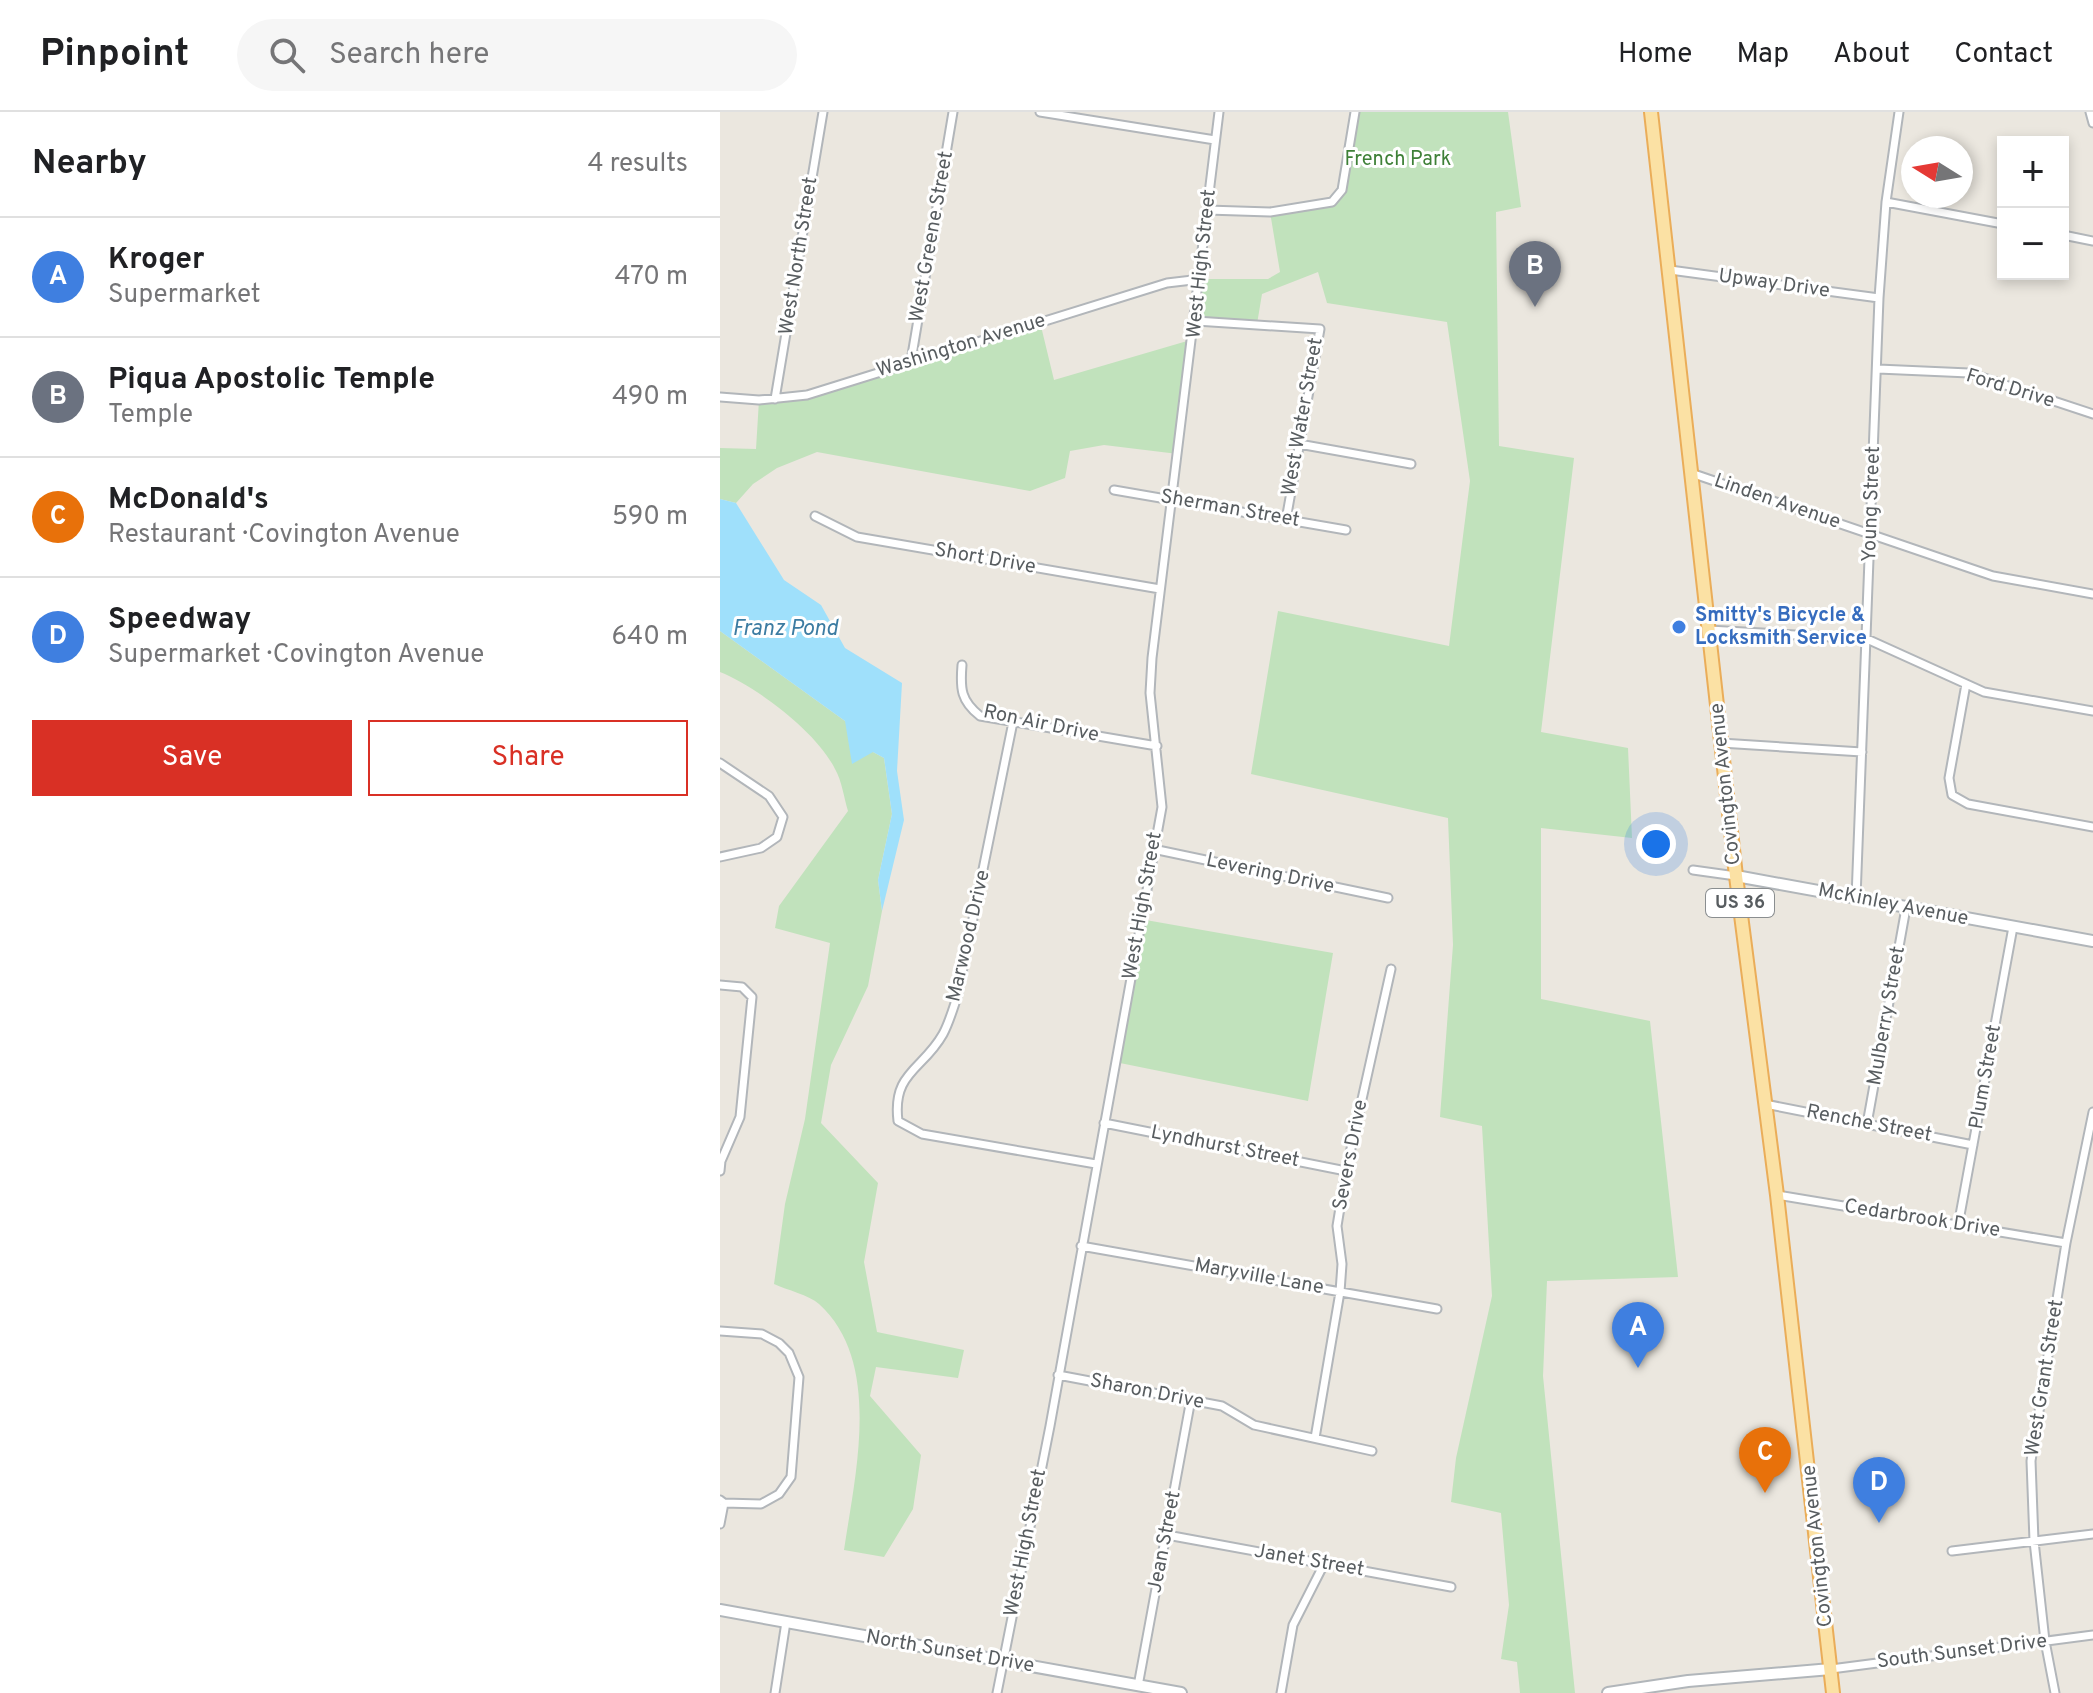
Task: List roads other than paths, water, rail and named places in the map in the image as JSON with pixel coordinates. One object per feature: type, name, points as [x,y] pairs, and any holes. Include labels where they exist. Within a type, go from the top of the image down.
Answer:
[{"type":"main road","name":"Covington Avenue","points":[[1651,112],[1736,876],[1777,1195],[1833,1693]]},
{"type":"main road","name":"McKinley Avenue","points":[[1736,876],[2093,941]]},
{"type":"main road","name":"North Sunset Drive","points":[[720,1610],[1181,1693]]},
{"type":"main road","points":[[1608,1693],[1688,1681],[1831,1669]]},
{"type":"street","name":"West North Street","points":[[775,399],[823,112]]},
{"type":"street","name":"West Greene Street","points":[[911,361],[953,112]]},
{"type":"street","points":[[1040,112],[1086,116],[1215,140]]},
{"type":"street","name":"West High Street","points":[[997,1693],[1162,807],[1150,693],[1219,112]]},
{"type":"street","points":[[1207,210],[1270,212],[1321,205],[1337,197],[1344,181],[1355,112]]},
{"type":"street","name":"Young Street","points":[[1856,898],[1879,298],[1886,202],[1899,112]]},
{"type":"street","points":[[2090,112],[2093,123]]},
{"type":"street","points":[[1886,202],[1997,223]]},
{"type":"street","points":[[2069,236],[2093,241]]},
{"type":"street","name":"Upway Drive","points":[[1670,270],[1879,298]]},
{"type":"street","name":"Washington Avenue","points":[[720,397],[775,399],[807,395],[1167,283],[1201,279]]},
{"type":"street","name":"West Water Street","points":[[1196,321],[1320,329],[1286,520]]},
{"type":"street","name":"Ford Drive","points":[[1878,369],[1969,373],[2093,414]]},
{"type":"street","points":[[1299,444],[1411,464]]},
{"type":"street","name":"Linden Avenue","points":[[1691,473],[1993,576],[2093,594]]},
{"type":"street","name":"Sherman Street","points":[[1114,490],[1346,530]]},
{"type":"street","name":"Short Drive","points":[[815,516],[857,537],[1160,589]]},
{"type":"street","points":[[1709,630],[1867,639],[1984,692],[2093,711]]},
{"type":"street","name":"Ron Air Drive","points":[[962,665],[960,689],[967,705],[980,716],[1157,746]]},
{"type":"street","points":[[1966,684],[1949,778],[1952,795],[1968,804],[2093,827]]},
{"type":"street","name":"Marwood Drive","points":[[1013,722],[957,997],[943,1034],[921,1063],[907,1073],[895,1099],[898,1121],[922,1134],[1096,1164]]},
{"type":"street","points":[[1721,743],[1862,752]]},
{"type":"street","points":[[720,763],[769,796],[783,817],[777,837],[769,843],[720,857]]},
{"type":"street","name":"Levering Drive","points":[[1153,849],[1388,898]]},
{"type":"street","name":"McKinley Avenue","points":[[1693,870],[1736,876]]},
{"type":"street","name":"Mulberry Street","points":[[1867,1124],[1906,908]]},
{"type":"street","name":"Plum Street","points":[[1958,1226],[2013,927]]},
{"type":"street","name":"Severs Drive","points":[[1315,1438],[1340,1292],[1342,1264],[1337,1226],[1346,1171],[1391,969]]},
{"type":"street","points":[[720,985],[742,987],[752,997],[740,1117],[720,1171]]},
{"type":"street","name":"Renche Street","points":[[1765,1104],[1973,1145]]},
{"type":"street","name":"West Grant Street","points":[[2055,1693],[2045,1641],[2034,1541],[2031,1461],[2066,1243],[2093,1112]]},
{"type":"street","name":"Lyndhurst Street","points":[[1104,1123],[1346,1171]]},
{"type":"street","name":"Cedarbrook Drive","points":[[1777,1195],[2066,1243]]},
{"type":"street","name":"Maryville Lane","points":[[1081,1246],[1437,1309]]},
{"type":"street","points":[[720,1331],[762,1334],[779,1343],[789,1353],[799,1377],[791,1477],[779,1494],[761,1504],[722,1502],[720,1524]]},
{"type":"street","name":"Sharon Drive","points":[[1058,1375],[1222,1406],[1254,1425],[1372,1451]]},
{"type":"street","name":"Jean Street","points":[[1138,1686],[1191,1399]]},
{"type":"street","points":[[1952,1551],[2093,1534]]},
{"type":"street","name":"Janet Street","points":[[1167,1535],[1451,1587]]},
{"type":"street","points":[[1281,1693],[1293,1625],[1324,1564]]},
{"type":"street","points":[[775,1693],[786,1622]]},
{"type":"street","name":"South Sunset Drive","points":[[1831,1669],[2093,1635]]},
{"type":"water","name":"Franz Pond","points":[[720,499],[736,503],[784,580],[821,605],[845,648],[902,683],[897,771],[904,820],[882,911],[878,880],[892,814],[884,758],[873,752],[852,764],[845,721],[720,631]]},
{"type":"place","name":"Piqua Apostolic Temple","points":[[1535,307]]},
{"type":"place","name":"Smitty's Bicycle & Locksmith Service","points":[[1679,627]]},
{"type":"place","name":"Kroger","points":[[1638,1368]]},
{"type":"place","name":"McDonald's","points":[[1765,1493]]},
{"type":"place","name":"Speedway","points":[[1879,1523]]},
{"type":"park label","name":"French Park","points":[[1398,160]]}]
